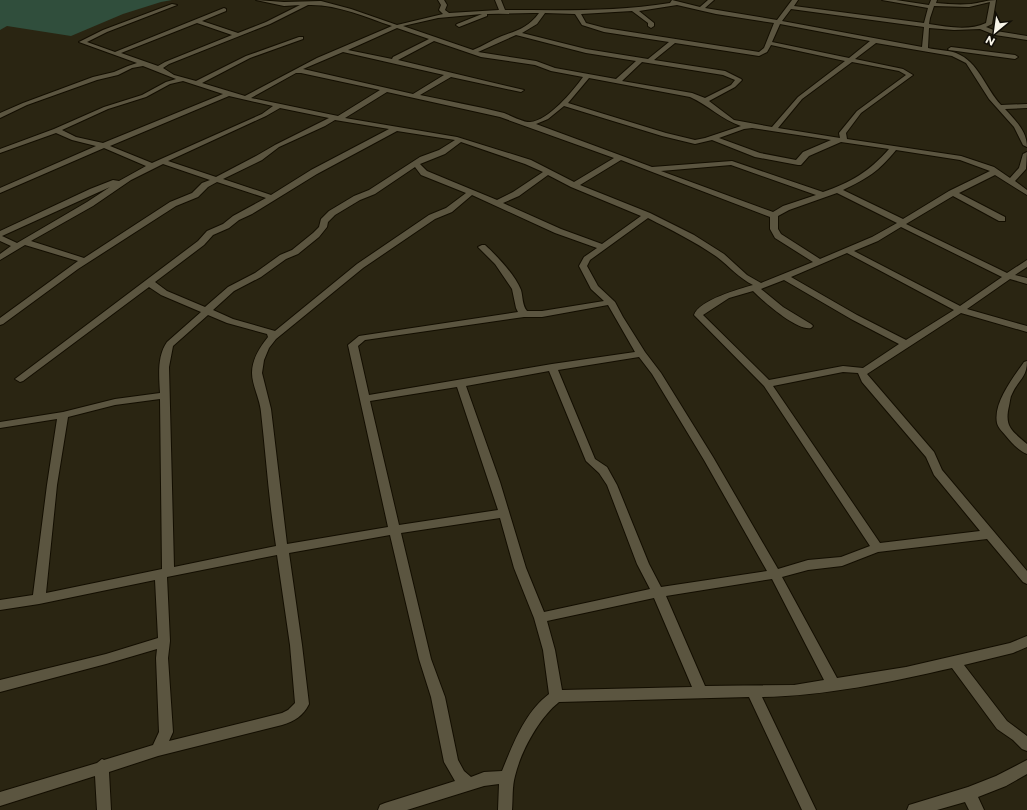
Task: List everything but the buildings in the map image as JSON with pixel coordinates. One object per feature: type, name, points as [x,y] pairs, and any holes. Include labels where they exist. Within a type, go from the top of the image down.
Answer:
[{"type":"street","points":[[259,0],[284,4],[321,3],[349,10],[474,52],[536,63],[553,70],[683,93],[706,101],[732,121],[744,126]]},
{"type":"street","points":[[441,0],[444,5],[442,10],[448,15]]},
{"type":"street","points":[[498,0],[503,12]]},
{"type":"street","points":[[663,0],[700,9],[876,40],[954,52],[1015,57]]},
{"type":"street","points":[[700,9],[711,0]]},
{"type":"street","points":[[577,12],[582,22],[588,26],[611,32],[759,54],[765,51],[778,22],[795,0]]},
{"type":"street","points":[[790,7],[896,20],[926,26],[966,29],[982,28],[988,26],[990,23],[992,0],[979,4],[964,5],[886,0]]},
{"type":"street","points":[[158,69],[167,63],[236,34],[268,23],[308,3]]},
{"type":"street","points":[[246,98],[299,70],[396,26],[448,15],[544,11],[577,12],[633,9],[677,3]]},
{"type":"street","points":[[925,47],[927,18],[932,3]]},
{"type":"street","points":[[174,5],[104,31],[83,40],[82,42],[158,69],[172,76],[184,78],[228,94],[336,118],[460,140],[528,162],[574,185],[647,215],[691,236],[721,256],[744,277],[758,287],[765,300],[808,326]]},
{"type":"street","points":[[633,9],[652,24],[650,26]]},
{"type":"street","points":[[114,54],[224,10]]},
{"type":"street","points":[[474,52],[518,33],[534,23],[544,11]]},
{"type":"street","points":[[459,25],[477,19],[488,13]]},
{"type":"street","points":[[198,21],[236,34]]},
{"type":"street","points":[[982,28],[995,33],[1027,38]]},
{"type":"street","points":[[518,33],[520,36],[553,44],[729,74],[739,80],[733,86],[706,101]]},
{"type":"street","points":[[197,83],[248,57],[301,38]]},
{"type":"street","points":[[395,61],[395,58],[434,39]]},
{"type":"street","points":[[774,130],[800,98],[852,60],[876,40]]},
{"type":"street","points":[[649,61],[674,41]]},
{"type":"street","points":[[768,43],[901,70],[910,75],[859,112],[842,133],[844,139]]},
{"type":"street","points":[[925,47],[946,48],[968,62],[972,66],[991,98],[1016,126],[1027,145]]},
{"type":"street","points":[[342,50],[521,90]]},
{"type":"street","points":[[617,82],[640,60]]},
{"type":"street","points":[[0,116],[95,78],[116,74],[130,67],[144,64]]},
{"type":"street","points":[[299,70],[495,113],[533,124],[619,158],[774,215],[786,208],[837,190],[867,175],[882,162],[895,147]]},
{"type":"street","points":[[414,96],[449,75]]},
{"type":"street","points":[[533,124],[571,97],[587,76]]},
{"type":"street","points":[[0,151],[56,130],[106,108],[144,96],[168,83],[184,78]]},
{"type":"street","points":[[0,322],[85,261],[168,207],[178,201],[195,195],[205,185],[259,158],[277,146],[336,118],[386,90]]},
{"type":"street","points":[[0,191],[144,128],[163,122],[177,114],[212,102],[228,94]]},
{"type":"street","points":[[563,104],[574,106],[664,135],[691,141],[699,142],[744,126],[754,126],[961,158],[981,164],[1027,193]]},
{"type":"street","points":[[0,234],[93,191],[128,178],[234,129],[245,122],[264,115],[278,106]]},
{"type":"street","points":[[1000,107],[1027,106]]},
{"type":"street","points":[[20,379],[79,333],[201,243],[206,236],[226,226],[236,218],[314,172],[369,144],[396,128]]},
{"type":"street","points":[[56,130],[74,139],[105,146],[152,166]]},
{"type":"street","points":[[713,138],[756,154],[798,162],[806,154],[830,143],[844,139]]},
{"type":"street","points":[[158,750],[166,732],[162,658],[164,641],[164,367],[168,347],[188,326],[231,289],[253,278],[283,257],[300,248],[316,235],[323,227],[324,221],[332,213],[357,198],[372,192],[423,159],[442,152],[460,140]]},
{"type":"street","points":[[737,164],[756,154]]},
{"type":"street","points":[[1010,182],[1022,169],[1027,154]]},
{"type":"street","points":[[574,185],[619,158]]},
{"type":"street","points":[[162,161],[272,198]]},
{"type":"street","points":[[649,169],[728,162],[824,195]]},
{"type":"street","points":[[416,164],[424,174],[444,180],[470,193],[497,203],[558,231],[590,244],[602,247]]},
{"type":"street","points":[[497,203],[516,194],[548,172]]},
{"type":"street","points":[[877,548],[767,384],[698,315],[699,312],[715,302],[737,292],[758,287],[818,261],[875,239],[952,193],[994,172]]},
{"type":"street","points":[[0,258],[73,212],[90,204],[128,178]]},
{"type":"street","points":[[837,190],[1007,276],[1027,281]]},
{"type":"street","points":[[0,799],[102,766],[145,755],[158,750],[274,721],[286,720],[300,707],[302,704],[296,645],[278,524],[275,485],[265,404],[258,373],[259,360],[265,347],[273,337],[360,266],[432,217],[448,210],[470,193]]},
{"type":"street","points":[[952,193],[1002,219]]},
{"type":"street","points":[[647,215],[602,247],[587,259],[583,266],[594,287],[611,302],[618,317],[641,354],[656,373],[670,398],[678,408],[710,460],[729,496],[775,574],[833,684]]},
{"type":"street","points":[[774,215],[774,229],[778,236],[818,261]]},
{"type":"street","points":[[0,238],[85,261]]},
{"type":"street","points":[[482,247],[498,262],[516,289],[520,308],[524,314]]},
{"type":"street","points":[[847,250],[960,310],[1027,329]]},
{"type":"street","points":[[767,384],[843,369],[864,371],[960,310],[1027,263]]},
{"type":"street","points":[[783,276],[807,288],[854,317],[906,344]]},
{"type":"street","points":[[150,282],[164,293],[230,321],[271,332],[273,337]]},
{"type":"street","points":[[469,784],[459,776],[451,762],[438,697],[425,659],[360,382],[353,344],[358,340],[524,314],[542,314],[611,302]]},
{"type":"street","points":[[365,399],[426,390],[552,367],[641,354]]},
{"type":"street","points":[[1027,364],[1007,394],[1002,415],[1002,424],[1012,438],[1027,450]]},
{"type":"street","points":[[552,367],[591,461],[603,470],[612,485],[643,564],[658,593],[701,692]]},
{"type":"street","points":[[864,371],[862,374],[864,380],[930,455],[938,472],[1027,579]]},
{"type":"street","points":[[460,383],[477,429],[520,568],[540,618],[549,650],[556,696]]},
{"type":"street","points":[[0,425],[63,415],[115,402],[165,395]]},
{"type":"street","points":[[39,599],[52,485],[63,415]]},
{"type":"street","points":[[0,605],[39,599],[283,550],[504,513]]},
{"type":"street","points":[[540,618],[650,594],[775,574],[808,565],[842,561],[877,548],[989,534]]},
{"type":"street","points":[[0,686],[106,659],[164,641]]},
{"type":"street","points":[[505,810],[507,777],[521,741],[546,704],[556,696],[631,696],[701,692],[794,691],[906,673],[1013,648],[1027,642]]},
{"type":"street","points":[[954,661],[1002,725],[1018,736],[1027,745]]},
{"type":"street","points":[[753,692],[809,810]]},
{"type":"street","points":[[102,766],[104,810]]},
{"type":"street","points":[[914,810],[968,794],[1001,781],[1027,767]]},
{"type":"street","points":[[385,810],[484,779],[507,777]]},
{"type":"street","points":[[968,794],[977,810]]},
{"type":"green space","points":[[0,0],[172,0],[123,14],[71,36],[7,26],[0,30]]}]
